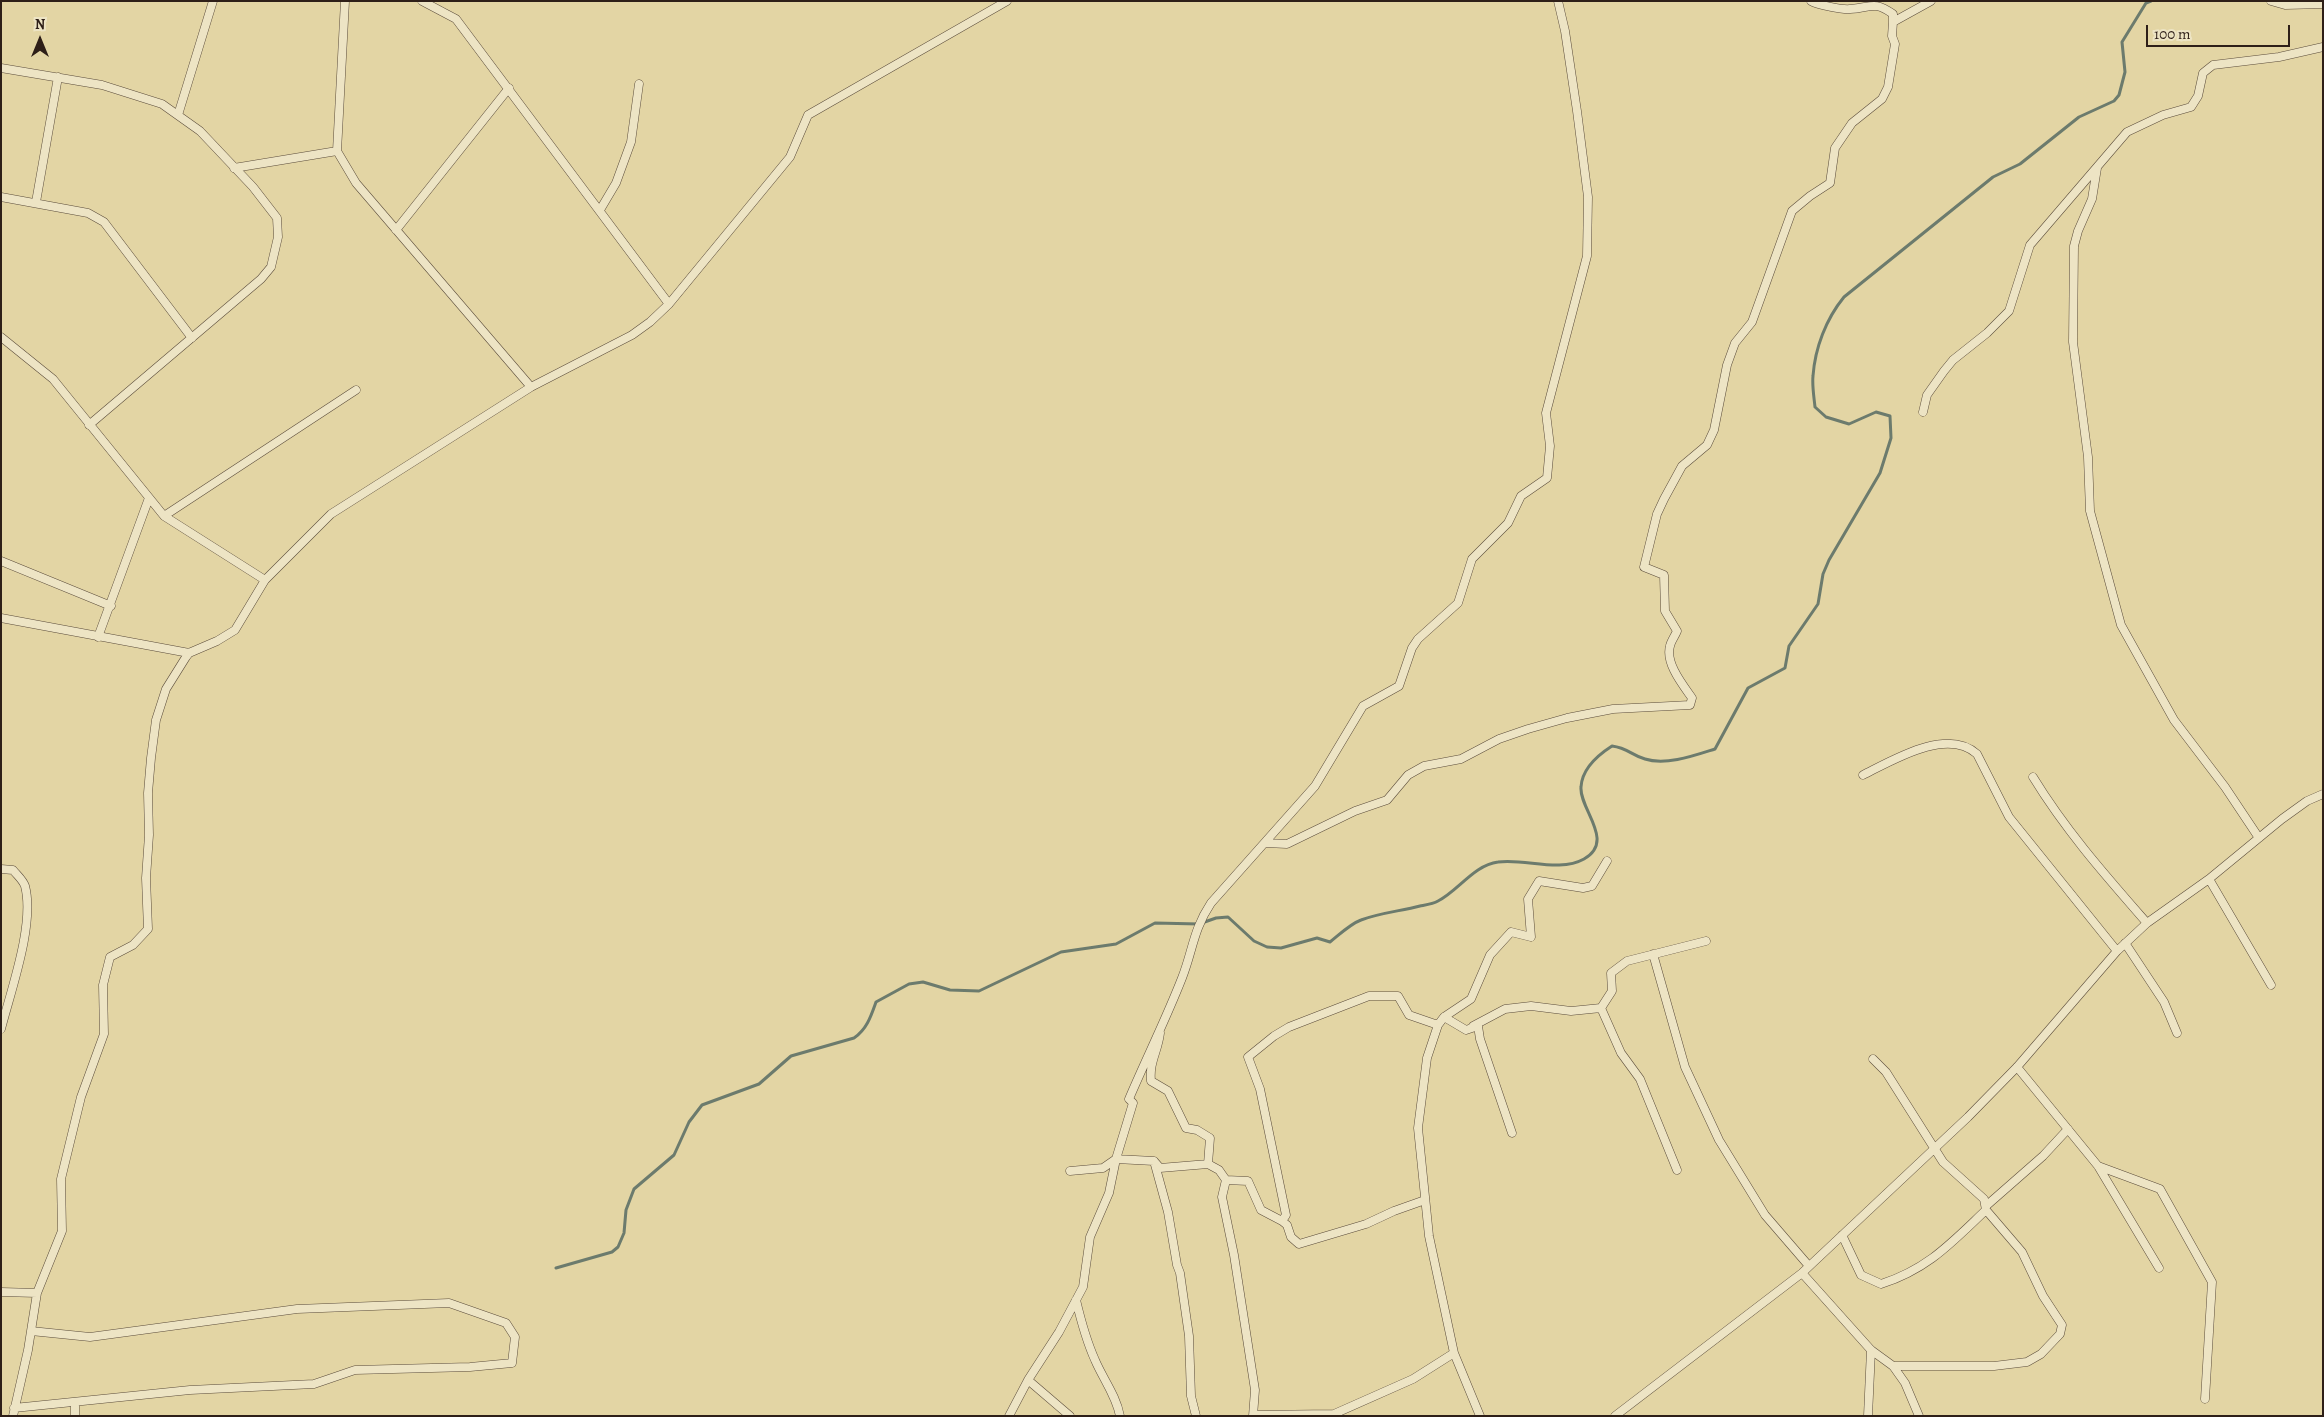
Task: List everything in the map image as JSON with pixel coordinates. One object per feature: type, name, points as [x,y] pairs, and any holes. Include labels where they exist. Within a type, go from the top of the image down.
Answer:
[{"type":"street","points":[[178,116],[213,1]]},
{"type":"street","points":[[345,1],[337,151],[356,183],[532,387]]},
{"type":"street","points":[[422,1],[456,19],[669,304]]},
{"type":"street","points":[[31,1330],[90,1338],[297,1309],[449,1303],[506,1323],[515,1338],[512,1363],[470,1367],[355,1370],[314,1384],[190,1390],[75,1402],[13,1412],[37,1293],[62,1231],[61,1179],[82,1097],[104,1034],[102,985],[110,957],[132,945],[148,929],[146,878],[149,835],[148,793],[156,720],[166,689],[190,653],[217,641],[235,630],[264,580],[331,514],[532,387],[632,335],[650,322],[669,304],[790,157],[808,115],[1007,1]]},
{"type":"street","points":[[1009,1416],[1083,1287],[1090,1237],[1109,1193],[1116,1159],[1133,1103],[1129,1098],[1183,977],[1190,948],[1201,918],[1211,903],[1315,786],[1363,706],[1399,686],[1412,648],[1418,639],[1458,603],[1472,559],[1508,522],[1521,496],[1547,478],[1550,446],[1546,414],[1587,256],[1588,197],[1578,111],[1565,31],[1558,1]]},
{"type":"street","points":[[1266,843],[1286,844],[1354,810],[1386,800],[1408,775],[1424,766],[1462,759],[1499,739],[1528,728],[1613,709],[1690,705],[1692,698],[1677,678],[1672,662],[1669,646],[1677,631],[1665,611],[1664,575],[1644,567],[1657,514],[1682,466],[1707,445],[1714,430],[1727,365],[1735,343],[1752,322],[1792,211],[1830,183],[1836,148],[1852,123],[1882,99],[1888,87],[1895,44],[1892,36],[1893,14],[1884,8],[1870,5],[1849,9],[1836,6],[1819,6],[1811,1]]},
{"type":"street","points":[[1893,22],[1931,1]]},
{"type":"street","points":[[2271,1],[2285,5],[2323,4]]},
{"type":"street","points":[[1923,412],[1927,395],[1953,360],[1987,333],[2009,310],[2030,245],[2127,132],[2163,115],[2191,107],[2198,96],[2203,73],[2213,65],[2279,57],[2323,47]]},
{"type":"street","points":[[1,68],[102,85],[162,104],[200,131],[277,218],[278,237],[272,267],[261,279],[89,424]]},
{"type":"street","points":[[36,202],[58,77]]},
{"type":"street","points":[[600,210],[616,183],[631,142],[639,84]]},
{"type":"street","points":[[396,230],[509,88]]},
{"type":"street","points":[[234,168],[337,151]]},
{"type":"street","points":[[2098,168],[2092,199],[2078,231],[2074,246],[2073,342],[2088,457],[2090,512],[2121,625],[2174,720],[2225,787],[2259,838]]},
{"type":"street","points":[[1,197],[88,213],[104,222],[192,338]]},
{"type":"street","points":[[1,337],[53,379],[164,516],[264,580]]},
{"type":"street","points":[[164,516],[356,390]]},
{"type":"street","points":[[98,637],[150,498]]},
{"type":"street","points":[[1,560],[111,606]]},
{"type":"street","points":[[1,618],[190,653]]},
{"type":"street","points":[[1863,774],[1931,744],[1968,747],[1977,754],[2009,817],[2020,833],[2069,898],[2117,951]]},
{"type":"street","points":[[2033,777],[2053,809],[2098,869],[2147,923]]},
{"type":"street","points":[[1615,1416],[1802,1273],[2017,1067],[2117,951],[2147,923],[2210,879],[2307,801],[2323,794]]},
{"type":"street","points":[[1480,1416],[1454,1353],[1429,1236],[1418,1128],[1427,1058],[1438,1025],[1444,1017],[1471,999],[1490,955],[1511,932],[1531,937],[1528,899],[1538,881],[1583,888],[1592,886],[1607,862]]},
{"type":"street","points":[[1,869],[14,870],[24,883],[26,896],[26,930],[1,1029]]},
{"type":"street","points":[[2210,879],[2271,985]]},
{"type":"street","points":[[1601,1008],[1612,991],[1611,973],[1627,961],[1706,941]]},
{"type":"street","points":[[2126,943],[2164,1002],[2177,1033]]},
{"type":"street","points":[[1652,954],[1685,1067],[1719,1140],[1765,1215],[1809,1266]]},
{"type":"street","points":[[1282,1221],[1286,1215],[1260,1090],[1248,1057],[1274,1036],[1289,1027],[1369,996],[1398,996],[1409,1015],[1438,1025]]},
{"type":"street","points":[[1466,1030],[1505,1009],[1531,1006],[1571,1011],[1601,1008]]},
{"type":"street","points":[[1601,1008],[1622,1053],[1640,1080],[1677,1170]]},
{"type":"street","points":[[1444,1017],[1466,1030],[1478,1026],[1480,1039],[1512,1133]]},
{"type":"street","points":[[1161,1026],[1159,1045],[1150,1068],[1151,1081],[1168,1091],[1186,1128],[1197,1130],[1210,1138],[1208,1164]]},
{"type":"street","points":[[1873,1059],[1886,1072],[1944,1162],[1984,1199],[1986,1208],[2022,1252],[2043,1296],[2062,1325],[2060,1334],[2041,1354],[2027,1362],[1994,1366],[1893,1366]]},
{"type":"street","points":[[2017,1067],[2098,1166],[2159,1268]]},
{"type":"street","points":[[1842,1235],[1861,1274],[1882,1284],[1906,1276],[1936,1257],[2043,1156],[2068,1129]]},
{"type":"street","points":[[1070,1170],[1103,1168],[1116,1159],[1154,1162],[1160,1168],[1208,1164],[1218,1170],[1226,1180],[1248,1181],[1261,1210],[1282,1221],[1295,1242],[1307,1243],[1366,1224],[1425,1200]]},
{"type":"street","points":[[1154,1162],[1168,1212],[1180,1273],[1189,1336],[1191,1396],[1196,1416]]},
{"type":"street","points":[[2098,1166],[2160,1189],[2212,1282],[2205,1400]]},
{"type":"street","points":[[1226,1180],[1222,1198],[1234,1255],[1255,1390],[1253,1415],[1334,1414],[1413,1379],[1454,1353]]},
{"type":"street","points":[[1802,1273],[1871,1350],[1893,1366],[1905,1383],[1919,1416]]},
{"type":"street","points":[[1,1292],[37,1293]]},
{"type":"street","points":[[1076,1300],[1083,1330],[1104,1379],[1117,1400],[1120,1416]]},
{"type":"street","points":[[1868,1416],[1871,1350]]},
{"type":"street","points":[[1028,1380],[1070,1416]]},
{"type":"street","points":[[75,1402],[75,1416]]},
{"type":"waterway","points":[[556,1268],[612,1252],[618,1247],[624,1233],[626,1210],[634,1189],[674,1155],[689,1122],[702,1105],[759,1084],[791,1056],[854,1038],[865,1026],[876,1002],[909,984],[923,982],[950,990],[979,991],[1061,952],[1116,944],[1155,923],[1199,924],[1216,918],[1228,917],[1254,941],[1267,947],[1281,948],[1317,938],[1330,942],[1361,920],[1436,902],[1489,864],[1508,861],[1564,865],[1584,859],[1593,852],[1597,843],[1597,834],[1585,805],[1581,787],[1584,774],[1588,768],[1601,754],[1612,746],[1622,748],[1636,756],[1653,761],[1681,759],[1715,749],[1748,688],[1785,668],[1789,646],[1818,604],[1823,574],[1829,560],[1880,473],[1891,438],[1890,416],[1876,412],[1849,424],[1826,417],[1815,407],[1813,392],[1814,365],[1822,334],[1832,315],[1844,297],[1993,177],[2020,164],[2079,117],[2114,101],[2119,95],[2125,72],[2122,42],[2146,3],[2151,1]]}]
